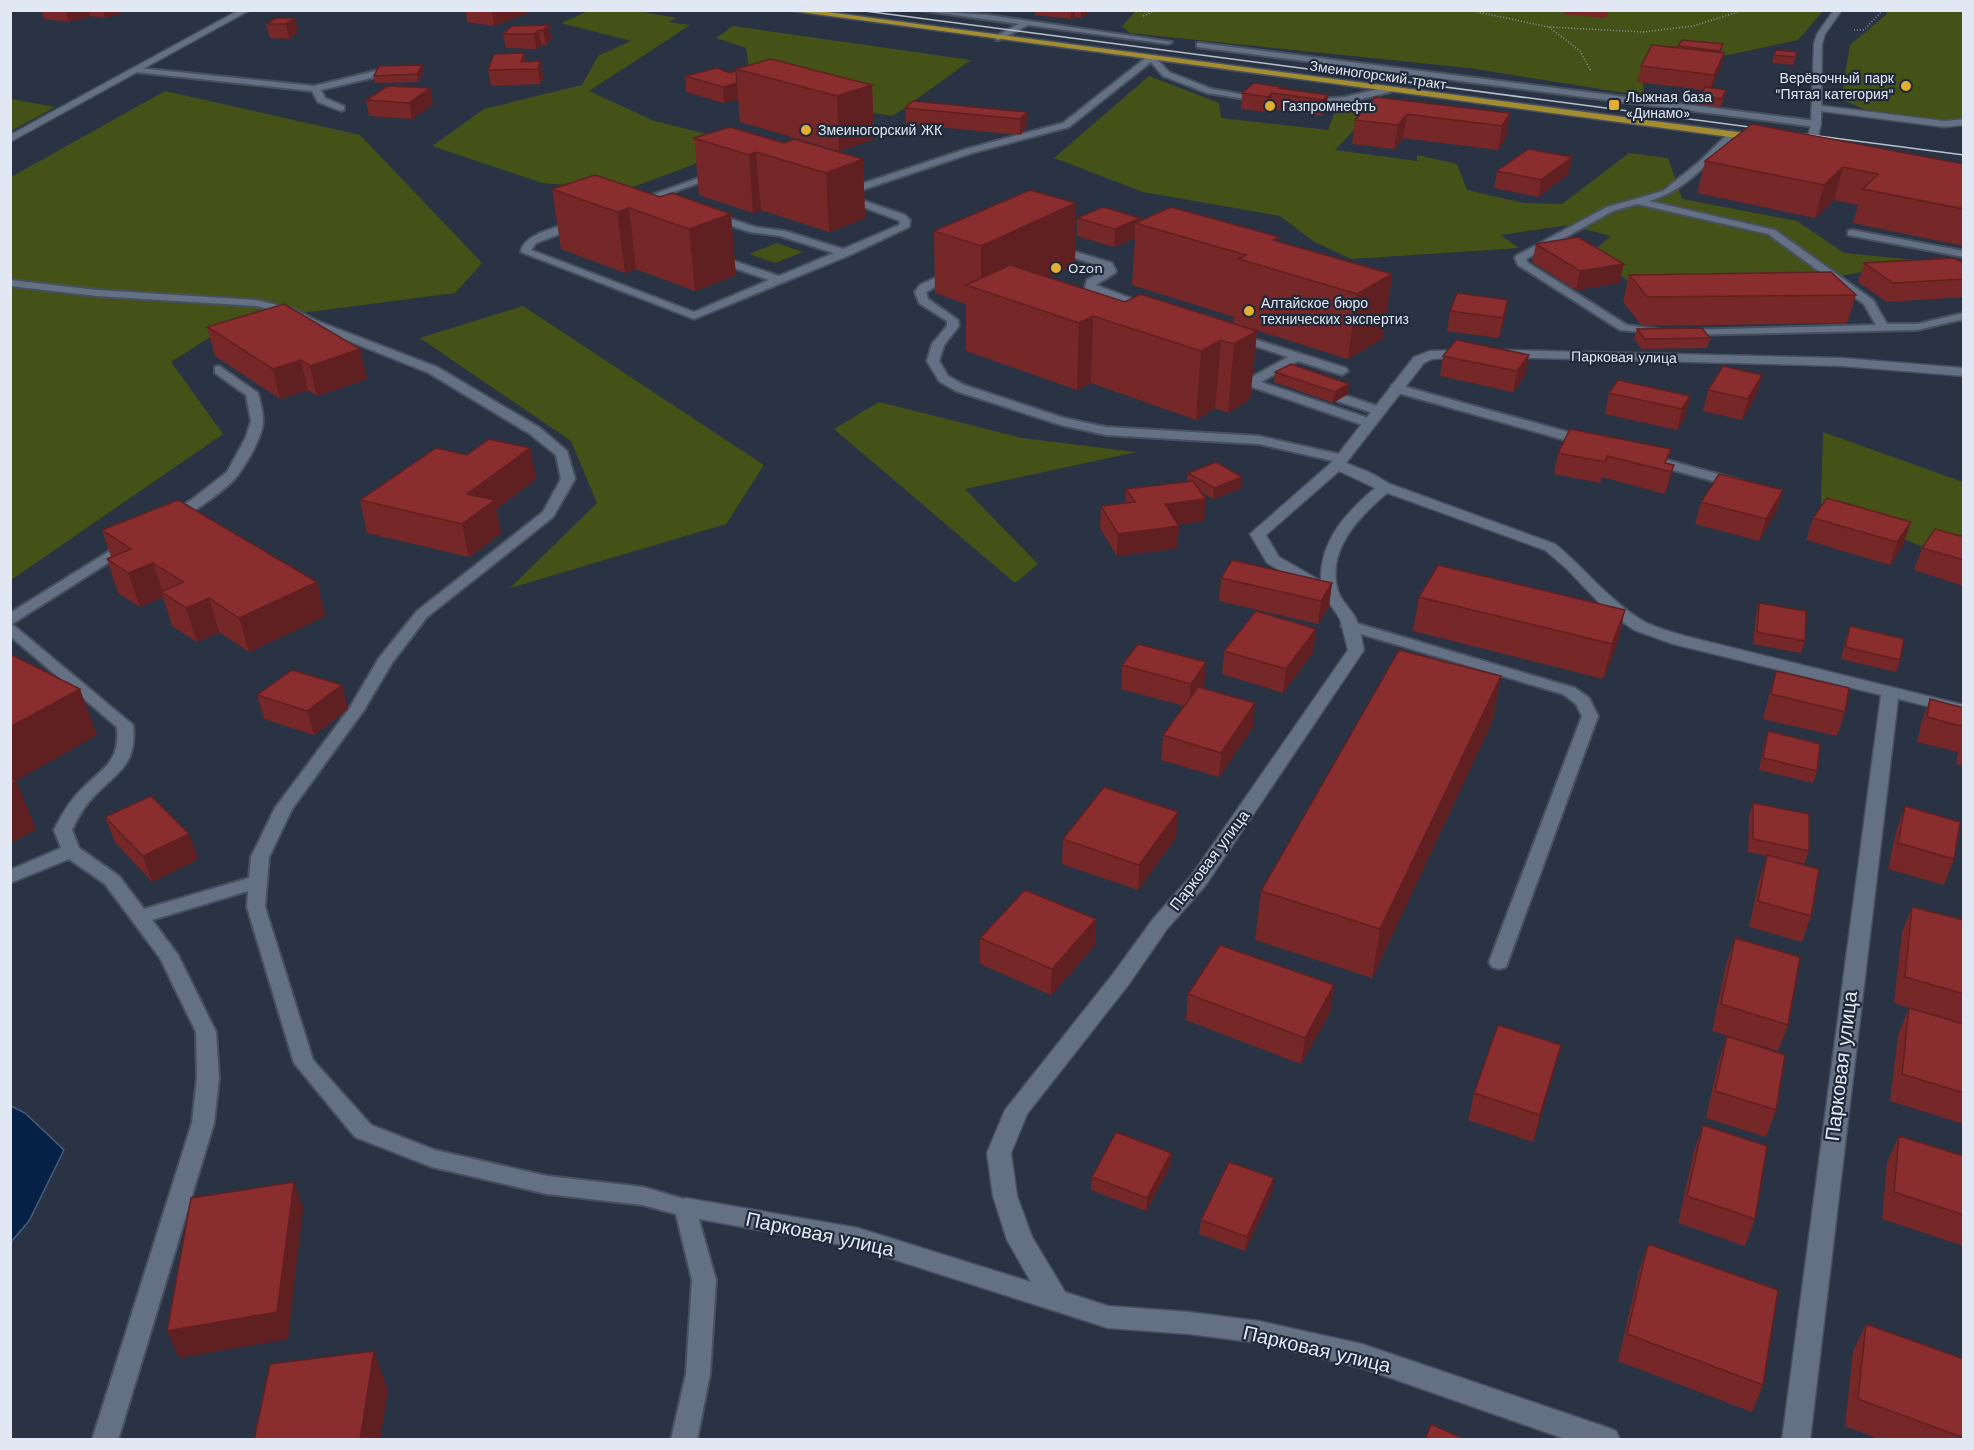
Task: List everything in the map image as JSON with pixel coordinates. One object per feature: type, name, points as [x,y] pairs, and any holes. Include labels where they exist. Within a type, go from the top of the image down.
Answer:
[{"type":"highway","name":"Змеиногорский тракт","points":[[789,10],[1765,139]]},
{"type":"highway","points":[[1799,144],[1822,147]]},
{"type":"street","points":[[10,139],[246,10]]},
{"type":"street","points":[[1810,145],[1816,124],[1818,44],[1821,34],[1838,10]]},
{"type":"street","points":[[1816,108],[1944,124],[1964,122]]},
{"type":"street","name":"Парковая улица","points":[[1055,1299],[1020,1240],[1005,1196],[999,1153],[1017,1110],[1121,979],[1160,924],[1198,881],[1356,650],[1349,626],[1330,592],[1273,560],[1258,534],[1340,462],[1395,388],[1419,360],[1430,355],[1533,354],[1607,358],[1799,360],[1886,364],[1964,372]]},
{"type":"street","points":[[1340,462],[1385,487],[1550,547],[1572,565],[1612,607],[1640,626],[1679,640],[1964,710]]},
{"type":"street","points":[[1330,592],[1329,561],[1339,537],[1352,515],[1385,487]]},
{"type":"street","name":"Парковая улица","points":[[1796,1440],[1890,692]]},
{"type":"street","name":"Парковая улица","points":[[687,1208],[858,1238],[1108,1317],[1189,1323],[1259,1332],[1362,1356],[1606,1440]]},
{"type":"lane","points":[[921,10],[1168,42]]},
{"type":"lane","points":[[999,38],[1026,23]]},
{"type":"lane","points":[[1200,45],[1816,124]]},
{"type":"lane","points":[[838,195],[969,151],[1066,125],[1151,58],[1166,74],[1210,91],[1273,101]]},
{"type":"lane","points":[[138,70],[314,89],[349,81],[369,73],[407,70]]},
{"type":"lane","points":[[314,89],[318,91],[321,100],[340,108]]},
{"type":"lane","points":[[1294,104],[1346,100],[1387,90]]},
{"type":"lane","points":[[1731,134],[1702,164],[1666,193],[1610,209],[1520,258],[1523,265],[1624,328],[1673,333],[1917,327],[1964,316]]},
{"type":"lane","points":[[625,207],[719,174],[732,172]]},
{"type":"lane","points":[[849,178],[866,185]]},
{"type":"lane","points":[[595,217],[532,241],[526,248],[526,252],[694,316],[902,229],[905,224],[901,217],[826,191]]},
{"type":"lane","points":[[654,197],[676,204]]},
{"type":"lane","points":[[1638,202],[1771,232],[1869,302],[1883,328]]},
{"type":"lane","points":[[699,212],[754,230],[781,233],[846,253]]},
{"type":"lane","points":[[1852,233],[1964,254]]},
{"type":"lane","points":[[1035,243],[1108,265],[1111,271],[1091,282],[1090,287],[1157,310]]},
{"type":"lane","points":[[704,254],[779,280]]},
{"type":"lane","points":[[964,268],[924,287],[920,292],[923,300],[952,320],[953,326],[938,344],[933,361],[938,372],[954,385],[1061,421],[1106,431],[1259,440],[1340,462]]},
{"type":"lane","points":[[10,283],[98,293],[256,303],[290,311],[313,323],[433,370],[536,431],[562,454],[568,479],[548,514],[422,614],[385,661],[356,710],[284,808],[260,857],[256,907],[304,1063],[363,1131],[432,1158],[547,1185],[643,1196],[687,1208],[704,1280],[698,1374],[684,1440]]},
{"type":"lane","points":[[1222,331],[1342,371]]},
{"type":"lane","points":[[1252,382],[1298,356]]},
{"type":"lane","points":[[157,528],[196,503],[232,474],[252,437],[257,421],[252,393],[219,370]]},
{"type":"lane","points":[[1219,371],[1375,417]]},
{"type":"lane","points":[[1395,388],[1601,446]]},
{"type":"lane","points":[[1341,398],[1375,417]]},
{"type":"lane","points":[[1636,456],[1750,488]]},
{"type":"lane","points":[[10,620],[138,540]]},
{"type":"lane","points":[[1349,626],[1569,691],[1583,702],[1590,716],[1499,962]]},
{"type":"lane","points":[[10,628],[124,725],[128,743],[120,763],[79,801],[63,830],[71,851],[112,880],[168,954],[206,1032],[208,1078],[203,1123],[105,1440]]},
{"type":"lane","points":[[10,877],[71,851]]},
{"type":"lane","points":[[139,917],[258,882]]},
{"type":"path","points":[[1468,10],[1549,27],[1643,32],[1693,26],[1744,10]]},
{"type":"path","points":[[1850,39],[1854,29],[1864,30],[1883,10]]},
{"type":"path","points":[[1549,27],[1580,51],[1605,98]]},
{"type":"green space","points":[[631,10],[677,18],[668,22],[690,25],[589,91],[654,121],[723,138],[727,152],[625,190],[542,183],[432,146],[484,109],[582,85],[598,56],[631,41],[561,23],[588,11]]},
{"type":"green space","points":[[1132,10],[1823,11],[1798,40],[1728,55],[1642,62],[1644,96],[1469,68],[1130,33],[1122,26],[1134,13]]},
{"type":"green space","points":[[1881,11],[1963,11],[1963,122],[1866,110],[1841,99],[1850,45],[1888,13]]},
{"type":"green space","points":[[733,26],[971,60],[893,116],[861,111],[749,69],[746,48],[716,38]]},
{"type":"green space","points":[[1149,76],[1219,103],[1221,118],[1328,130],[1337,105],[1378,104],[1335,150],[1417,161],[1417,155],[1457,164],[1467,190],[1523,203],[1562,204],[1629,153],[1668,158],[1682,199],[1797,221],[1844,253],[1916,260],[1823,280],[1628,281],[1591,253],[1611,236],[1568,225],[1500,235],[1519,248],[1351,259],[1313,241],[1280,216],[1143,192],[1054,158]]},
{"type":"green space","points":[[165,91],[360,135],[482,263],[455,293],[293,314],[240,318],[171,362],[223,434],[11,580],[11,177]]},
{"type":"green space","points":[[11,99],[55,107],[11,131]]},
{"type":"green space","points":[[777,243],[803,252],[775,263],[749,254]]},
{"type":"green space","points":[[523,306],[764,465],[726,524],[510,588],[597,503],[571,441],[420,338]]},
{"type":"green space","points":[[879,402],[1022,438],[1136,452],[965,489],[1038,564],[1015,583],[834,429]]},
{"type":"green space","points":[[1823,432],[1963,482],[1963,564],[1821,504]]},
{"type":"water","points":[[11,1106],[25,1113],[64,1150],[29,1221],[11,1242]]},
{"type":"building","points":[[276,18],[295,18],[286,24],[266,24]]},
{"type":"building","points":[[549,25],[534,34],[503,34],[512,26]]},
{"type":"building","points":[[1682,40],[1723,44],[1720,51],[1678,46]]},
{"type":"building","points":[[1652,45],[1724,53],[1714,75],[1641,66]]},
{"type":"building","points":[[1776,50],[1797,52],[1795,57],[1774,55]]},
{"type":"building","points":[[524,53],[521,62],[540,61],[538,69],[488,70],[494,54]]},
{"type":"building","points":[[771,59],[872,85],[837,96],[736,69]]},
{"type":"building","points":[[422,65],[417,74],[374,76],[379,66]]},
{"type":"building","points":[[717,68],[730,73],[736,71],[737,83],[723,87],[685,76]]},
{"type":"building","points":[[1254,83],[1328,95],[1323,100],[1272,93],[1268,97],[1242,93]]},
{"type":"building","points":[[388,86],[430,88],[409,103],[366,100]]},
{"type":"building","points":[[1705,87],[1726,90],[1722,99],[1684,94],[1685,91],[1702,93]]},
{"type":"building","points":[[1375,97],[1510,113],[1502,126],[1407,114],[1398,125],[1355,120]]},
{"type":"building","points":[[913,101],[1027,112],[1020,119],[905,108]]},
{"type":"building","points":[[1752,124],[1964,164],[1964,209],[1863,189],[1878,174],[1843,167],[1824,185],[1705,161]]},
{"type":"building","points":[[730,127],[784,143],[794,139],[863,159],[826,173],[756,152],[749,155],[694,138]]},
{"type":"building","points":[[1528,149],[1572,157],[1541,180],[1497,171]]},
{"type":"building","points":[[595,175],[660,197],[672,193],[731,214],[689,229],[629,208],[617,212],[552,189]]},
{"type":"building","points":[[1030,190],[1076,203],[981,246],[934,231]]},
{"type":"building","points":[[1103,207],[1140,218],[1115,229],[1077,218]]},
{"type":"building","points":[[1171,207],[1279,237],[1273,240],[1392,274],[1357,294],[1239,259],[1246,255],[1135,223]]},
{"type":"building","points":[[1578,237],[1624,264],[1580,271],[1536,244]]},
{"type":"building","points":[[1954,258],[1964,263],[1964,279],[1893,283],[1864,263]]},
{"type":"building","points":[[1010,265],[1125,302],[1140,294],[1257,331],[1234,344],[1221,340],[1201,351],[1093,316],[1079,323],[966,285]]},
{"type":"building","points":[[1831,272],[1856,295],[1648,297],[1629,275]]},
{"type":"building","points":[[1457,293],[1508,300],[1503,318],[1450,311]]},
{"type":"building","points":[[284,304],[360,349],[310,366],[301,360],[273,369],[207,327]]},
{"type":"building","points":[[1702,328],[1710,338],[1645,339],[1637,329]]},
{"type":"building","points":[[1456,340],[1529,355],[1517,371],[1443,356]]},
{"type":"building","points":[[1291,364],[1349,384],[1335,392],[1275,372]]},
{"type":"building","points":[[1723,366],[1762,375],[1748,399],[1708,390]]},
{"type":"building","points":[[1618,380],[1690,396],[1682,409],[1609,393]]},
{"type":"building","points":[[1570,429],[1671,449],[1665,463],[1674,465],[1671,472],[1607,456],[1605,462],[1558,453]]},
{"type":"building","points":[[489,439],[530,448],[467,494],[495,500],[462,524],[360,500],[436,448],[467,455]]},
{"type":"building","points":[[1216,462],[1242,477],[1214,488],[1188,473]]},
{"type":"building","points":[[1719,474],[1783,490],[1766,519],[1701,502]]},
{"type":"building","points":[[1193,481],[1206,499],[1165,504],[1179,526],[1118,534],[1101,506],[1135,502],[1126,489]]},
{"type":"building","points":[[1827,498],[1911,522],[1897,542],[1813,518]]},
{"type":"building","points":[[178,500],[317,582],[239,618],[209,598],[186,608],[161,592],[183,582],[153,563],[128,573],[107,559],[131,549],[102,530]]},
{"type":"building","points":[[1935,529],[1964,537],[1964,560],[1922,548]]},
{"type":"building","points":[[1232,560],[1332,583],[1321,601],[1221,578]]},
{"type":"building","points":[[1438,565],[1625,610],[1612,644],[1419,597]]},
{"type":"building","points":[[1759,603],[1806,611],[1805,641],[1757,632]]},
{"type":"building","points":[[1256,611],[1316,629],[1286,669],[1224,651]]},
{"type":"building","points":[[1850,626],[1904,639],[1900,660],[1845,647]]},
{"type":"building","points":[[1138,644],[1206,662],[1191,684],[1122,665]]},
{"type":"building","points":[[1399,650],[1501,676],[1380,929],[1261,891]]},
{"type":"building","points":[[10,654],[80,689],[10,727]]},
{"type":"building","points":[[292,670],[342,685],[307,711],[257,695]]},
{"type":"building","points":[[1776,671],[1849,688],[1845,712],[1771,694]]},
{"type":"building","points":[[1198,687],[1255,703],[1221,753],[1163,735]]},
{"type":"building","points":[[1930,699],[1964,708],[1964,727],[1927,717]]},
{"type":"building","points":[[1768,731],[1820,744],[1817,771],[1763,758]]},
{"type":"building","points":[[1104,787],[1178,812],[1139,865],[1063,839]]},
{"type":"building","points":[[151,796],[189,834],[143,856],[105,817]]},
{"type":"building","points":[[1753,803],[1809,814],[1809,851],[1753,839]]},
{"type":"building","points":[[1905,806],[1960,822],[1954,859],[1898,843]]},
{"type":"building","points":[[1767,855],[1819,869],[1811,916],[1758,901]]},
{"type":"building","points":[[1025,890],[1096,919],[1052,969],[980,938]]},
{"type":"building","points":[[1912,907],[1964,920],[1964,994],[1905,977]]},
{"type":"building","points":[[1735,938],[1800,957],[1788,1025],[1721,1004]]},
{"type":"building","points":[[1220,945],[1334,985],[1305,1038],[1188,994]]},
{"type":"building","points":[[1909,1008],[1964,1024],[1964,1093],[1902,1074]]},
{"type":"building","points":[[1498,1025],[1561,1045],[1540,1115],[1474,1093]]},
{"type":"building","points":[[1727,1036],[1785,1055],[1776,1110],[1715,1091]]},
{"type":"building","points":[[1703,1125],[1767,1146],[1755,1219],[1687,1196]]},
{"type":"building","points":[[1116,1132],[1171,1153],[1147,1198],[1092,1177]]},
{"type":"building","points":[[1899,1136],[1964,1156],[1964,1215],[1894,1192]]},
{"type":"building","points":[[1229,1162],[1274,1178],[1247,1237],[1201,1220]]},
{"type":"building","points":[[294,1182],[277,1312],[167,1331],[191,1198]]},
{"type":"building","points":[[1648,1244],[1778,1290],[1763,1385],[1627,1334]]},
{"type":"building","points":[[1866,1324],[1964,1359],[1964,1438],[1858,1399]]},
{"type":"building","points":[[374,1351],[360,1440],[254,1440],[270,1364]]},
{"type":"building","points":[[1431,1424],[1466,1440],[1425,1440]]},
{"type":"tram line","points":[[857,10],[1964,155]]},
{"type":"place","name":"Верёвочный парк \"Пятая категория\"","points":[[1906,86]]},
{"type":"place","name":"Лыжная база «Динамо»","points":[[1614,105]]},
{"type":"place","name":"Газпромнефть","points":[[1270,106]]},
{"type":"place","name":"Змеиногорский ЖК","points":[[806,130]]},
{"type":"place","name":"Ozon","points":[[1056,268]]},
{"type":"place","name":"Алтайское бюро технических экспертиз","points":[[1249,311]]}]
